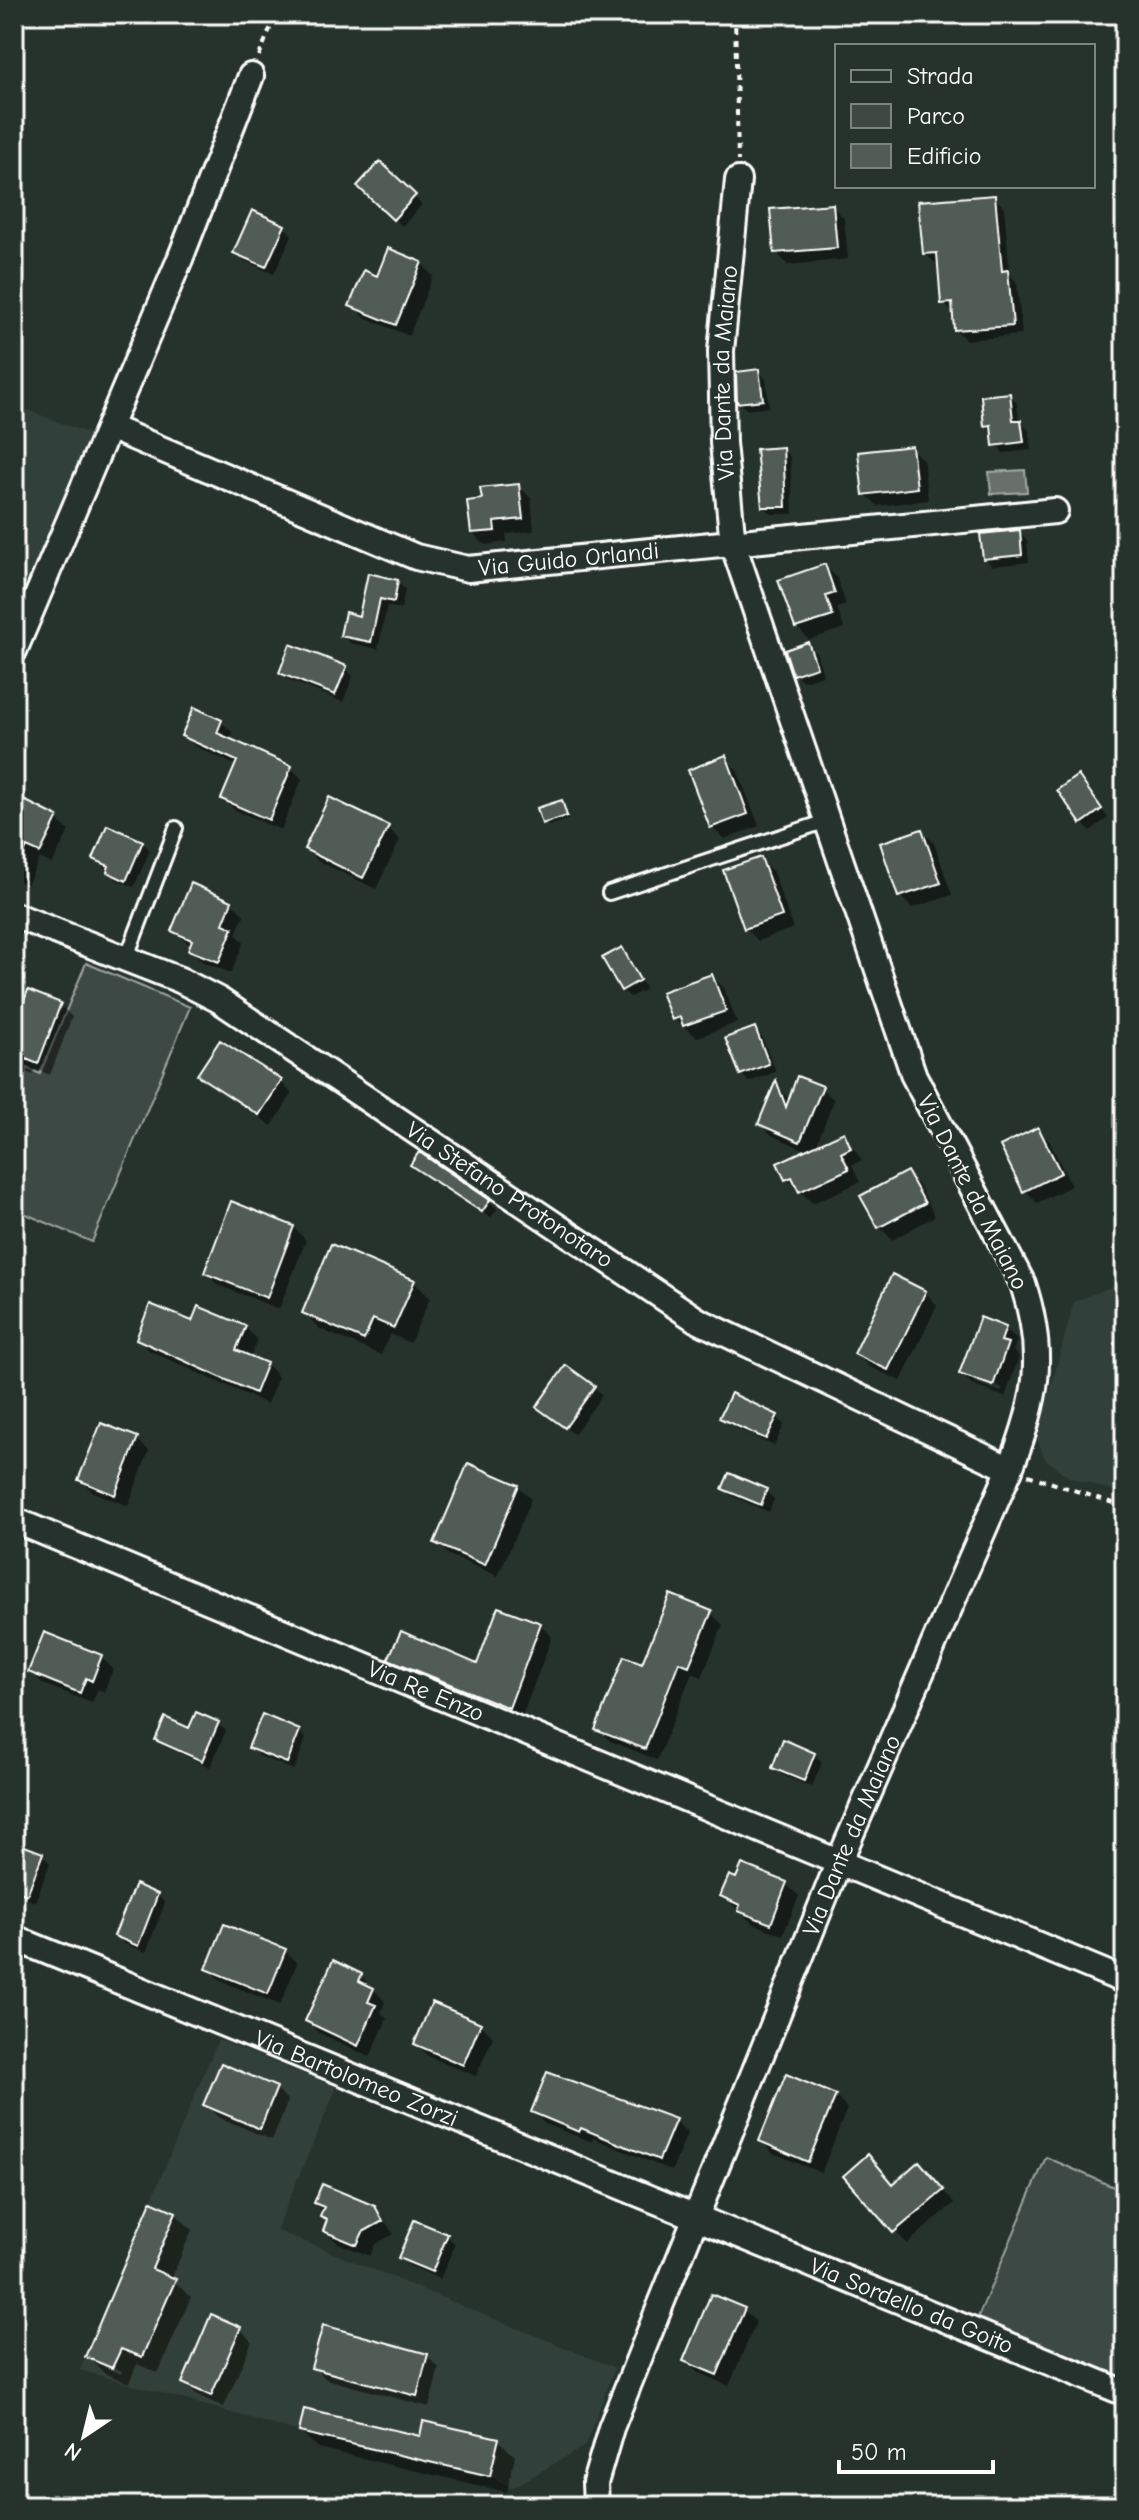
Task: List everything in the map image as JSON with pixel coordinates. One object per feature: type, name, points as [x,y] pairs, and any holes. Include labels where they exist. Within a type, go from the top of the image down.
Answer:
[{"type":"street","points":[[14,651],[109,427],[251,76]]},
{"type":"street","name":"Via Dante da Maiano","points":[[596,2506],[595,2483],[611,2428],[698,2220],[838,1864],[1010,1469],[1033,1406],[1038,1366],[1033,1317],[1023,1284],[914,1076],[733,544],[723,443],[721,351],[738,180]]},
{"type":"street","name":"Via Guido Orlandi","points":[[109,427],[441,565],[481,568],[1055,511]]},
{"type":"street","name":"Via Stefano Protonotaro","points":[[14,915],[193,986],[233,1008],[697,1320],[1010,1469]]},
{"type":"street","name":"Via Re Enzo","points":[[14,1520],[1125,1981]]},
{"type":"street","name":"Via Bartolomeo Zorzi","points":[[14,1938],[698,2220]]},
{"type":"street","name":"Via Sordello da Goito","points":[[698,2220],[1125,2393]]},
{"type":"lane","points":[[609,893],[827,821]]},
{"type":"lane","points":[[126,959],[176,828]]},
{"type":"path","points":[[251,76],[276,14]]},
{"type":"path","points":[[735,14],[738,180]]},
{"type":"path","points":[[1010,1469],[1125,1507]]},
{"type":"shaded area","points":[[14,405],[90,434],[14,619]]},
{"type":"shaded area","points":[[1025,470],[1027,492],[991,494],[989,472]]},
{"type":"shaded area","points":[[1125,1281],[1125,1495],[1069,1477],[1045,1459],[1037,1439],[1074,1302]]},
{"type":"shaded area","points":[[218,2040],[337,2087],[276,2230],[615,2368],[585,2446],[512,2488],[490,2476],[299,2432],[80,2370]]},
{"type":"green space","points":[[86,963],[190,1007],[92,1242],[14,1209],[14,1099],[27,1068],[40,1074]]},
{"type":"green space","points":[[1046,2157],[1125,2192],[1125,2381],[976,2322]]},
{"type":"building","points":[[380,161],[416,195],[393,220],[357,186]]},
{"type":"building","points":[[995,195],[1002,271],[1008,270],[1013,326],[954,330],[952,303],[941,304],[937,253],[923,254],[918,201]]},
{"type":"building","points":[[833,204],[837,248],[774,253],[770,209]]},
{"type":"building","points":[[252,210],[285,225],[266,267],[233,253]]},
{"type":"building","points":[[388,248],[422,262],[396,325],[349,306],[364,270],[377,276]]},
{"type":"building","points":[[759,369],[763,400],[737,403],[736,372]]},
{"type":"building","points":[[1010,393],[1013,420],[1021,420],[1024,442],[993,446],[991,425],[984,426],[981,396]]},
{"type":"building","points":[[912,446],[917,488],[863,495],[858,452]]},
{"type":"building","points":[[783,447],[786,507],[762,507],[756,449]]},
{"type":"building","points":[[519,484],[523,519],[494,522],[495,531],[471,533],[467,501],[482,499],[480,488]]},
{"type":"building","points":[[1020,530],[1022,555],[983,559],[980,534]]},
{"type":"building","points":[[825,564],[835,593],[826,596],[833,616],[795,628],[778,580]]},
{"type":"building","points":[[368,573],[398,580],[394,602],[380,599],[371,642],[340,636],[345,612],[359,616]]},
{"type":"building","points":[[808,642],[817,667],[793,675],[785,650]]},
{"type":"building","points":[[290,644],[347,666],[335,695],[279,673]]},
{"type":"building","points":[[194,707],[222,720],[217,733],[292,766],[269,820],[221,799],[237,761],[181,736]]},
{"type":"building","points":[[726,755],[748,814],[710,828],[688,770]]},
{"type":"building","points":[[1078,775],[1102,809],[1081,824],[1057,790]]},
{"type":"building","points":[[14,795],[58,817],[40,853],[27,847],[14,874]]},
{"type":"building","points":[[329,797],[389,826],[363,878],[304,849]]},
{"type":"building","points":[[562,800],[567,816],[542,824],[537,808]]},
{"type":"building","points":[[107,825],[143,841],[126,881],[107,872],[109,866],[93,859]]},
{"type":"building","points":[[922,829],[941,883],[898,897],[880,843]]},
{"type":"building","points":[[761,857],[782,916],[744,929],[723,870]]},
{"type":"building","points":[[191,883],[232,901],[223,924],[233,928],[219,962],[188,950],[192,940],[171,931]]},
{"type":"building","points":[[622,947],[640,980],[621,991],[602,958]]},
{"type":"building","points":[[712,974],[726,1011],[683,1026],[680,1017],[672,1020],[661,992]]},
{"type":"building","points":[[28,990],[61,1003],[38,1064],[14,1054],[14,1027]]},
{"type":"building","points":[[755,1027],[769,1064],[740,1075],[725,1038]]},
{"type":"building","points":[[220,1040],[282,1080],[259,1115],[197,1075]]},
{"type":"building","points":[[797,1076],[823,1086],[800,1142],[758,1124],[776,1080],[786,1107]]},
{"type":"building","points":[[1038,1127],[1061,1173],[1023,1192],[1000,1146]]},
{"type":"building","points":[[844,1132],[851,1148],[841,1153],[849,1169],[799,1192],[792,1177],[785,1180],[777,1163]]},
{"type":"building","points":[[419,1152],[490,1200],[482,1212],[410,1165]]},
{"type":"building","points":[[907,1171],[925,1203],[878,1228],[860,1196]]},
{"type":"building","points":[[231,1201],[294,1226],[267,1298],[204,1273]]},
{"type":"building","points":[[331,1244],[415,1280],[394,1328],[373,1319],[364,1340],[302,1313]]},
{"type":"building","points":[[892,1274],[926,1291],[888,1370],[854,1354]]},
{"type":"building","points":[[150,1304],[192,1321],[198,1306],[246,1326],[236,1350],[267,1363],[255,1393],[136,1339]]},
{"type":"building","points":[[980,1317],[1006,1327],[1001,1341],[1008,1343],[993,1386],[959,1374]]},
{"type":"building","points":[[566,1365],[595,1386],[565,1428],[536,1407]]},
{"type":"building","points":[[731,1393],[778,1415],[766,1439],[719,1418]]},
{"type":"building","points":[[101,1423],[138,1437],[115,1495],[78,1480]]},
{"type":"building","points":[[468,1463],[519,1485],[485,1565],[434,1543]]},
{"type":"building","points":[[729,1473],[767,1489],[761,1505],[722,1489]]},
{"type":"building","points":[[670,1594],[712,1611],[689,1666],[679,1662],[645,1749],[595,1730],[624,1656],[642,1663]]},
{"type":"building","points":[[498,1607],[541,1623],[509,1708],[388,1659],[401,1631],[477,1664]]},
{"type":"building","points":[[44,1632],[102,1655],[92,1681],[86,1678],[80,1693],[28,1672]]},
{"type":"building","points":[[196,1712],[219,1722],[202,1761],[155,1740],[165,1717],[189,1728]]},
{"type":"building","points":[[262,1714],[300,1730],[287,1763],[248,1748]]},
{"type":"building","points":[[783,1739],[815,1753],[804,1781],[772,1768]]},
{"type":"building","points":[[14,1842],[43,1853],[27,1895],[14,1890]]},
{"type":"building","points":[[742,1864],[787,1882],[771,1924],[738,1911],[740,1905],[720,1896],[729,1875],[736,1878]]},
{"type":"building","points":[[135,1884],[158,1894],[138,1946],[114,1936]]},
{"type":"building","points":[[224,1924],[286,1949],[268,1994],[206,1969]]},
{"type":"building","points":[[333,1960],[362,1974],[359,1981],[374,1988],[368,2002],[376,2005],[358,2046],[305,2021]]},
{"type":"building","points":[[432,2002],[481,2023],[463,2065],[414,2044]]},
{"type":"building","points":[[221,2063],[277,2087],[260,2129],[203,2105]]},
{"type":"building","points":[[547,2072],[676,2119],[659,2160],[581,2128],[579,2132],[531,2112]]},
{"type":"building","points":[[786,2074],[836,2095],[808,2162],[759,2141]]},
{"type":"building","points":[[868,2154],[893,2184],[919,2161],[944,2190],[893,2233],[843,2176]]},
{"type":"building","points":[[322,2184],[375,2206],[383,2221],[363,2232],[357,2245],[323,2231],[327,2220],[320,2217],[324,2207],[314,2203]]},
{"type":"building","points":[[151,2201],[176,2212],[152,2269],[176,2279],[142,2357],[121,2349],[112,2368],[85,2357]]},
{"type":"building","points":[[414,2220],[448,2234],[432,2272],[398,2258]]},
{"type":"building","points":[[711,2294],[745,2308],[717,2375],[683,2361]]},
{"type":"building","points":[[211,2314],[241,2327],[211,2396],[182,2383]]},
{"type":"building","points":[[323,2325],[428,2354],[417,2396],[311,2368]]},
{"type":"building","points":[[304,2409],[420,2436],[423,2421],[499,2438],[490,2476],[299,2432]]}]
